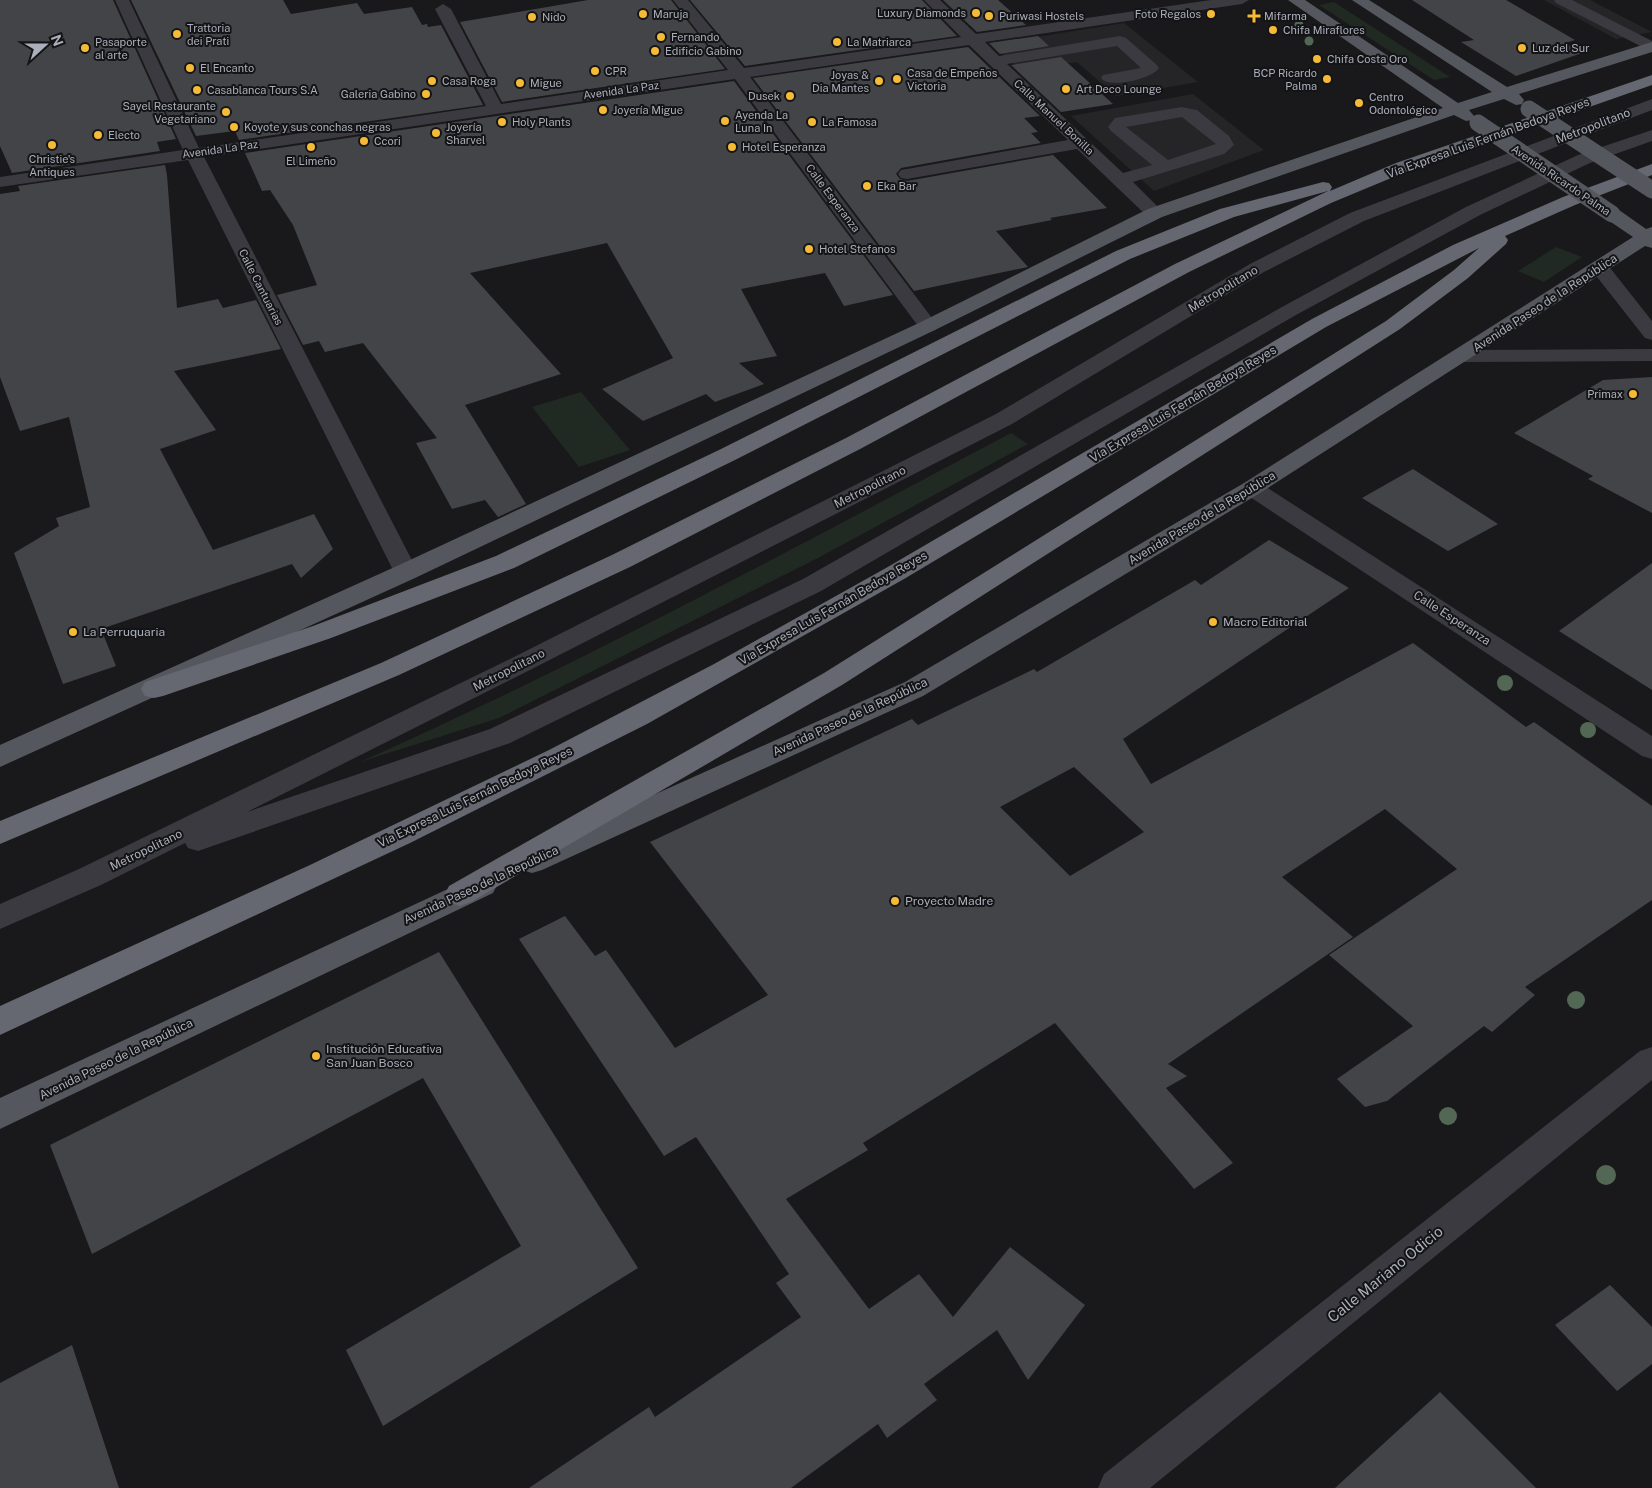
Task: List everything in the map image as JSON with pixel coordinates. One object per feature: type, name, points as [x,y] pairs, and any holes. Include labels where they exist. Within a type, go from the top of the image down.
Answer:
[{"type":"highway","name":"Vía Expresa Luis Fernán Bedoya Reyes","points":[[0,833],[390,669],[509,614],[746,500],[1190,264],[1325,199],[1402,168],[1652,80]]},
{"type":"highway","points":[[154,689],[322,632],[505,562],[584,525],[1123,256],[1176,232],[1266,201],[1402,168]]},
{"type":"highway","name":"Vía Expresa Luis Fernán Bedoya Reyes","points":[[0,1021],[314,875],[633,718],[781,639],[1319,323],[1404,277],[1516,223],[1652,168]]},
{"type":"highway","points":[[460,894],[833,679],[1393,325],[1461,274],[1516,223]]},
{"type":"main road","name":"Avenida Ricardo Palma","points":[[1295,0],[1612,214],[1650,237]]},
{"type":"main road","points":[[1359,0],[1652,190]]},
{"type":"main road","points":[[0,758],[406,572],[928,326],[1155,213],[1456,109],[1652,47]]},
{"type":"main road","name":"Avenida Paseo de la República","points":[[0,1114],[460,894],[914,689],[1252,488],[1650,237]]},
{"type":"street","name":"Calle Cantuarias","points":[[122,0],[193,153],[406,572]]},
{"type":"street","name":"Calle Esperanza","points":[[680,0],[739,73],[928,326]]},
{"type":"street","name":"Calle Manuel Bonilla","points":[[931,0],[1155,213]]},
{"type":"street","name":"Avenida La Paz","points":[[0,182],[1242,0]]},
{"type":"street","points":[[1561,0],[1652,47]]},
{"type":"street","points":[[443,9],[496,109]]},
{"type":"street","points":[[1098,21],[1151,68],[1143,74],[1109,78]]},
{"type":"street","points":[[994,61],[1120,41]]},
{"type":"street","name":"Metropolitano","points":[[0,917],[90,877],[519,666],[1004,419],[1257,268],[1357,217],[1652,104]]},
{"type":"street","points":[[1120,178],[1141,175],[1218,150],[1225,145],[1223,140],[1191,114],[1182,112],[1121,122],[1117,127],[1120,131],[1164,166]]},
{"type":"street","name":"Metropolitano","points":[[90,877],[500,736],[812,585],[1289,311],[1473,211],[1584,159],[1652,135]]},
{"type":"street","points":[[907,174],[1081,143]]},
{"type":"street","points":[[1600,268],[1652,334]]},
{"type":"street","points":[[1461,356],[1652,355]]},
{"type":"street","name":"Calle Esperanza","points":[[1252,488],[1652,749]]},
{"type":"street","name":"Calle Mariano Odicio","points":[[1118,1488],[1652,1061]]},
{"type":"shaded area","points":[[1544,0],[1590,0],[1652,32],[1616,39]]},
{"type":"shaded area","points":[[1334,2],[1450,77],[1434,80],[1319,5]]},
{"type":"shaded area","points":[[1124,23],[1198,82],[1116,96],[1077,62],[1021,71],[992,44]]},
{"type":"shaded area","points":[[1193,94],[1264,150],[1154,191],[1071,116]]},
{"type":"shaded area","points":[[1556,247],[1582,257],[1544,282],[1518,271]]},
{"type":"shaded area","points":[[581,392],[630,450],[579,467],[532,407]]},
{"type":"shaded area","points":[[1011,433],[1028,444],[820,557],[499,718],[360,762],[525,685],[607,644]]},
{"type":"building","points":[[0,0],[113,0],[176,139],[157,142],[160,151],[12,173],[0,146]]},
{"type":"building","points":[[131,0],[283,0],[291,14],[357,3],[364,14],[412,7],[422,25],[427,24],[428,27],[441,25],[483,105],[239,140],[235,131],[196,136]]},
{"type":"building","points":[[588,0],[671,0],[725,69],[502,102],[460,22]]},
{"type":"building","points":[[690,0],[922,0],[957,36],[745,66]]},
{"type":"building","points":[[943,0],[998,0],[1026,25],[977,32]]},
{"type":"building","points":[[1412,0],[1506,0],[1575,40],[1565,43],[1582,53],[1516,76],[1461,42],[1474,40]]},
{"type":"building","points":[[1038,36],[1049,46],[1000,54],[989,43]]},
{"type":"building","points":[[968,47],[1040,116],[1024,118],[1038,132],[1031,133],[1041,143],[901,168],[896,174],[900,179],[907,181],[1053,155],[1107,208],[1050,218],[1052,220],[996,231],[1028,267],[914,291],[753,78]]},
{"type":"building","name":"Art Deco Lounge","points":[[1061,57],[1113,104],[1061,112],[1011,65]]},
{"type":"building","points":[[734,81],[893,295],[844,306],[825,273],[741,289],[777,356],[739,363],[764,384],[715,402],[706,394],[643,421],[602,389],[673,358],[607,243],[470,273],[561,374],[465,405],[526,504],[498,517],[485,500],[452,509],[416,443],[437,438],[363,343],[325,352],[319,341],[303,345],[277,295],[317,285],[293,225],[270,190],[262,191],[245,153]]},
{"type":"building","points":[[165,165],[177,308],[218,299],[223,308],[256,300],[281,349],[174,371],[216,430],[160,449],[213,550],[314,514],[333,549],[301,578],[292,564],[101,629],[116,666],[63,684],[14,553],[59,526],[56,518],[90,507],[69,417],[20,431],[0,377],[0,194],[20,191],[18,186]]},
{"type":"building","points":[[1652,377],[1652,513],[1588,479],[1593,476],[1514,433],[1603,380]]},
{"type":"building","points":[[1413,469],[1498,524],[1448,551],[1362,498]]},
{"type":"building","points":[[1269,540],[1349,588],[1123,739],[1151,784],[1413,643],[1526,727],[1534,722],[1652,806],[1652,900],[1525,987],[1535,995],[1492,1032],[1484,1026],[1387,1101],[1365,1107],[1337,1079],[1413,1026],[1329,955],[1457,869],[1385,809],[1282,877],[1353,937],[1168,1064],[1187,1076],[1166,1088],[1233,1163],[1194,1189],[1055,1023],[863,1143],[868,1150],[786,1199],[869,1309],[919,1274],[953,1317],[1010,1247],[1085,1305],[1028,1380],[997,1330],[924,1384],[937,1400],[887,1438],[878,1424],[791,1488],[529,1488],[649,1407],[655,1417],[801,1317],[776,1283],[789,1274],[696,1137],[664,1156],[519,939],[565,916],[595,956],[606,950],[675,1048],[768,995],[650,842],[912,719],[918,725],[1034,669],[1037,672],[1195,580],[1201,585]],"holes":[[[1074,767],[1144,832],[1070,876],[1000,807]]]},
{"type":"building","points":[[1652,563],[1652,690],[1559,631]]},
{"type":"building","points":[[439,952],[638,1268],[383,1426],[346,1350],[521,1246],[423,1078],[92,1254],[50,1145]]},
{"type":"building","points":[[1610,1285],[1652,1327],[1652,1364],[1617,1391],[1555,1325]]},
{"type":"building","points":[[72,1345],[119,1488],[0,1488],[0,1383]]},
{"type":"building","points":[[1440,1392],[1536,1488],[1335,1488]]},
{"type":"place","name":"Luxury Diamonds","points":[[976,13]]},
{"type":"place","name":"Maruja","points":[[643,14]]},
{"type":"place","name":"Foto Regalos","points":[[1211,14]]},
{"type":"place","name":"Puriwasi Hostels","points":[[989,16]]},
{"type":"place","name":"Mifarma","points":[[1254,16]]},
{"type":"place","name":"Nido","points":[[532,17]]},
{"type":"place","name":"Chifa Miraflores","points":[[1273,30]]},
{"type":"place","name":"Trattoria dei Prati","points":[[177,34]]},
{"type":"place","name":"Fernando","points":[[661,37]]},
{"type":"place","name":"La Matriarca","points":[[837,42]]},
{"type":"place","name":"Pasaporte al arte","points":[[85,48]]},
{"type":"place","name":"Luz del Sur","points":[[1522,48]]},
{"type":"place","name":"Edificio Gabino","points":[[655,51]]},
{"type":"place","name":"Chifa Costa Oro","points":[[1317,59]]},
{"type":"place","name":"El Encanto","points":[[190,68]]},
{"type":"place","name":"CPR","points":[[595,71]]},
{"type":"place","name":"Casa de Empeños Victoria","points":[[897,79]]},
{"type":"place","name":"BCP Ricardo Palma","points":[[1327,79]]},
{"type":"place","name":"Casa Roga","points":[[432,81]]},
{"type":"place","name":"Joyas & Dia Mantes","points":[[879,81]]},
{"type":"place","name":"Migue","points":[[520,83]]},
{"type":"place","name":"Art Deco Lounge","points":[[1066,89]]},
{"type":"place","name":"Casablanca Tours S.A","points":[[197,90]]},
{"type":"place","name":"Galeria Gabino","points":[[426,94]]},
{"type":"place","name":"Dusek","points":[[790,96]]},
{"type":"place","name":"Centro Odontológico","points":[[1359,103]]},
{"type":"place","name":"Joyería Migue","points":[[603,110]]},
{"type":"place","name":"Sayel Restaurante Vegetariano","points":[[226,112]]},
{"type":"place","name":"Ayenda La Luna In","points":[[725,121]]},
{"type":"place","name":"Holy Plants","points":[[502,122]]},
{"type":"place","name":"La Famosa","points":[[812,122]]},
{"type":"place","name":"Koyote y sus conchas negras","points":[[234,127]]},
{"type":"place","name":"Joyería Sharvel","points":[[436,133]]},
{"type":"place","name":"Electo","points":[[98,135]]},
{"type":"place","name":"Ccori","points":[[364,141]]},
{"type":"place","name":"Christie's Antiques","points":[[52,145]]},
{"type":"place","name":"El Limeño","points":[[311,147]]},
{"type":"place","name":"Hotel Esperanza","points":[[732,147]]},
{"type":"place","name":"Eka Bar","points":[[867,186]]},
{"type":"place","name":"Hotel Stefanos","points":[[809,249]]},
{"type":"place","name":"Primax","points":[[1633,394]]},
{"type":"place","name":"Macro Editorial","points":[[1213,622]]},
{"type":"place","name":"La Perruquaria","points":[[73,632]]},
{"type":"place","name":"Proyecto Madre","points":[[895,901]]},
{"type":"place","name":"Institución Educativa San Juan Bosco","points":[[316,1056]]}]
